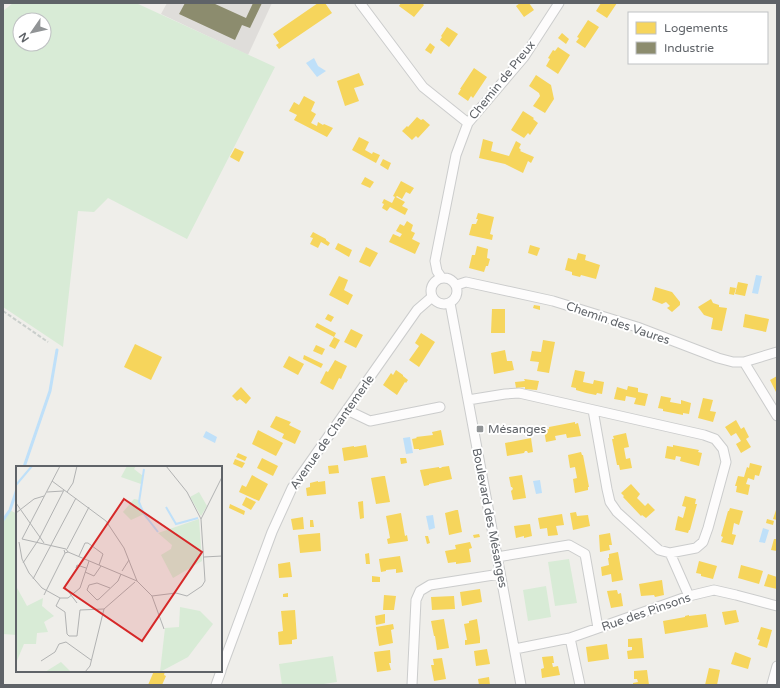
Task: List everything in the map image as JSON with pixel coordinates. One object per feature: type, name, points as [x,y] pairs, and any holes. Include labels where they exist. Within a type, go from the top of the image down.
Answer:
[{"type":"street","points":[[360,3],[423,87],[468,123]]},
{"type":"street","name":"Chemin de Preux","points":[[441,278],[437,271],[435,260],[456,155],[468,123],[524,57],[559,3]]},
{"type":"street","points":[[445,277],[452,279],[456,285],[458,289],[456,297],[450,303],[442,304],[432,297],[432,285],[437,279],[445,277]]},
{"type":"street","name":"Chemin des Vaures","points":[[456,285],[466,282],[553,301],[637,327],[718,358],[733,362],[744,362],[777,352]]},
{"type":"street","name":"Avenue de Chantemerle","points":[[222,667],[272,532],[292,488],[417,310],[432,297]]},
{"type":"street","name":"Boulevard des Mésanges","points":[[450,303],[521,685]]},
{"type":"street","points":[[744,362],[777,416]]},
{"type":"street","points":[[468,400],[519,393],[704,435],[715,440],[723,449],[726,462],[708,528],[703,542],[696,548],[670,553],[658,550],[617,512],[610,502],[593,410]]},
{"type":"street","points":[[347,410],[370,422],[440,408]]},
{"type":"street","points":[[497,557],[569,544],[585,554],[598,628]]},
{"type":"street","points":[[670,553],[689,596]]},
{"type":"street","points":[[412,685],[416,600],[420,591],[430,585],[500,574]]},
{"type":"street","name":"Rue des Pinsons","points":[[515,649],[570,638],[689,596],[714,590],[777,606]]},
{"type":"street","points":[[570,638],[580,685]]},
{"type":"street","points":[[772,684],[777,666]]},
{"type":"street","name":"Avenue de Chantemerle","points":[[216,685],[220,672]]},
{"type":"path","points":[[3,311],[48,342]]},
{"type":"shaded area","points":[[167,3],[272,3],[248,55],[161,14]]},
{"type":"green space","points":[[13,3],[136,3],[275,67],[187,239],[108,198],[94,212],[78,211],[63,347],[3,307],[3,11]]},
{"type":"green space","points":[[10,510],[16,513],[16,635],[3,634],[3,520]]},
{"type":"green space","points":[[569,559],[577,603],[555,606],[548,562]]},
{"type":"green space","points":[[546,586],[551,617],[528,621],[523,590]]},
{"type":"green space","points":[[333,656],[337,682],[317,685],[282,685],[279,664]]},
{"type":"water","points":[[314,58],[318,66],[326,71],[317,77],[306,63]]},
{"type":"water","points":[[756,275],[762,276],[758,294],[752,293]]},
{"type":"water","points":[[206,431],[217,437],[215,443],[203,437]]},
{"type":"water","points":[[410,437],[413,453],[406,454],[403,438]]},
{"type":"water","points":[[540,480],[542,493],[536,494],[533,481]]},
{"type":"water","points":[[433,515],[435,528],[429,530],[426,516]]},
{"type":"water","points":[[763,528],[769,530],[765,543],[759,542]]},
{"type":"building: Logements","points":[[318,3],[325,3],[332,13],[279,49],[276,45],[279,43],[273,34]]},
{"type":"building: Logements","points":[[401,3],[422,3],[424,5],[414,17],[399,6]]},
{"type":"building: Logements","points":[[520,3],[529,3],[534,10],[524,17],[516,6]]},
{"type":"building: Logements","points":[[601,3],[617,3],[607,18],[596,11]]},
{"type":"building: Logements","points":[[588,20],[599,27],[585,48],[576,42],[579,38],[577,37]]},
{"type":"building: Logements","points":[[447,27],[458,34],[449,47],[440,40]]},
{"type":"building: Logements","points":[[562,33],[569,39],[566,44],[558,38]]},
{"type":"building: Logements","points":[[430,43],[435,47],[431,54],[425,50]]},
{"type":"building: Logements","points":[[558,47],[570,55],[558,74],[546,66],[550,59],[548,58],[553,50],[555,51]]},
{"type":"building: Logements","points":[[474,68],[487,77],[473,98],[471,96],[468,101],[458,94]]},
{"type":"building: Logements","points":[[359,73],[364,85],[354,88],[359,101],[345,106],[337,81]]},
{"type":"building: Logements","points":[[536,75],[551,85],[554,99],[545,113],[533,106],[540,96],[539,93],[529,86]]},
{"type":"building: Logements","points":[[304,96],[315,102],[311,111],[316,114],[311,123],[317,126],[318,122],[333,128],[327,137],[294,120],[297,115],[289,111],[294,102],[299,105]]},
{"type":"building: Logements","points":[[523,111],[534,118],[533,119],[538,123],[530,135],[528,133],[524,138],[511,130]]},
{"type":"building: Logements","points":[[417,117],[421,120],[423,119],[430,125],[418,138],[416,136],[412,140],[402,131]]},
{"type":"building: Logements","points":[[359,137],[369,142],[365,150],[372,154],[373,152],[380,155],[376,163],[352,150]]},
{"type":"building: Logements","points":[[483,139],[493,142],[491,151],[509,156],[516,141],[521,144],[519,148],[521,150],[520,151],[534,157],[531,163],[528,161],[523,173],[505,164],[479,158]]},
{"type":"building: Logements","points":[[235,148],[244,152],[239,162],[230,157]]},
{"type":"building: Logements","points":[[383,159],[391,163],[388,170],[380,165]]},
{"type":"building: Logements","points":[[365,177],[374,182],[370,188],[361,184]]},
{"type":"building: Logements","points":[[401,181],[414,188],[410,194],[406,192],[402,199],[397,196],[396,197],[405,202],[402,206],[408,209],[405,215],[390,207],[387,211],[382,208],[384,199],[392,203],[395,197],[393,196]]},
{"type":"building: Logements","points":[[478,213],[494,217],[490,234],[493,235],[492,240],[469,235],[472,224],[476,224]]},
{"type":"building: Logements","points":[[407,221],[413,225],[411,231],[415,233],[412,239],[420,243],[415,254],[389,242],[393,234],[400,237],[402,234],[396,231],[400,224],[404,226]]},
{"type":"building: Logements","points":[[313,232],[326,239],[330,243],[328,246],[321,242],[318,248],[310,244],[313,238],[310,237]]},
{"type":"building: Logements","points":[[338,243],[352,250],[349,257],[335,249]]},
{"type":"building: Logements","points":[[530,245],[540,248],[537,256],[528,253]]},
{"type":"building: Logements","points":[[477,246],[488,249],[487,258],[490,259],[484,272],[469,268],[472,255],[475,255]]},
{"type":"building: Logements","points":[[366,247],[378,253],[370,267],[359,262]]},
{"type":"building: Logements","points":[[578,253],[586,255],[585,260],[600,265],[596,279],[581,275],[580,277],[572,275],[572,272],[565,270],[568,258],[576,260]]},
{"type":"building: Logements","points":[[339,276],[348,280],[344,290],[353,295],[348,305],[329,295]]},
{"type":"building: Logements","points":[[738,282],[748,284],[745,296],[735,294]]},
{"type":"building: Logements","points":[[655,287],[672,292],[680,302],[680,305],[672,312],[667,308],[670,306],[666,302],[662,304],[652,300]]},
{"type":"building: Logements","points":[[730,287],[736,288],[734,295],[729,294]]},
{"type":"building: Logements","points":[[711,299],[713,303],[719,305],[719,307],[727,308],[722,331],[711,329],[713,318],[704,315],[698,307]]},
{"type":"building: Logements","points":[[534,305],[540,306],[540,310],[533,308]]},
{"type":"building: Logements","points":[[492,309],[505,309],[505,333],[491,333]]},
{"type":"building: Logements","points":[[328,314],[334,317],[331,322],[325,319]]},
{"type":"building: Logements","points":[[745,314],[769,319],[766,332],[743,327]]},
{"type":"building: Logements","points":[[317,323],[336,333],[334,337],[315,327]]},
{"type":"building: Logements","points":[[351,329],[363,335],[356,348],[344,342]]},
{"type":"building: Logements","points":[[421,333],[435,342],[419,367],[409,360],[419,346],[415,343]]},
{"type":"building: Logements","points":[[334,337],[340,340],[335,349],[329,346]]},
{"type":"building: Logements","points":[[543,340],[555,342],[549,373],[537,371],[539,362],[530,361],[532,351],[541,352]]},
{"type":"building: Logements","points":[[135,344],[162,357],[151,380],[124,367]]},
{"type":"building: Logements","points":[[316,345],[325,349],[322,355],[313,351]]},
{"type":"building: Logements","points":[[505,350],[507,361],[512,361],[514,370],[494,374],[491,353]]},
{"type":"building: Logements","points":[[304,355],[323,364],[321,368],[303,359]]},
{"type":"building: Logements","points":[[289,356],[304,364],[298,375],[283,367]]},
{"type":"building: Logements","points":[[335,360],[347,366],[341,379],[339,378],[333,390],[320,383],[326,371],[328,372]]},
{"type":"building: Logements","points":[[396,370],[408,380],[406,383],[405,382],[397,395],[383,385],[391,373],[393,375]]},
{"type":"building: Logements","points":[[575,370],[585,372],[583,382],[593,384],[594,380],[604,382],[602,394],[597,393],[596,395],[586,393],[571,387]]},
{"type":"building: Logements","points":[[777,376],[777,394],[770,380]]},
{"type":"building: Logements","points":[[524,379],[539,381],[537,390],[525,389],[525,387],[516,388],[515,382],[525,381]]},
{"type":"building: Logements","points":[[628,386],[638,388],[638,392],[648,394],[645,406],[634,404],[636,398],[626,396],[625,401],[614,399],[617,387],[627,390]]},
{"type":"building: Logements","points":[[241,387],[251,398],[246,404],[240,399],[237,401],[232,396]]},
{"type":"building: Logements","points":[[661,396],[671,398],[670,402],[681,404],[681,400],[691,403],[689,414],[683,413],[683,415],[663,411],[663,409],[658,408]]},
{"type":"building: Logements","points":[[703,398],[713,400],[710,411],[716,412],[713,422],[698,418]]},
{"type":"building: Logements","points":[[276,416],[291,422],[289,425],[301,431],[295,444],[282,438],[284,434],[270,427]]},
{"type":"building: Logements","points":[[736,420],[741,429],[744,427],[749,437],[746,439],[751,447],[741,453],[736,444],[741,441],[736,433],[731,436],[725,427]]},
{"type":"building: Logements","points":[[575,422],[575,424],[578,423],[581,436],[567,438],[566,434],[555,436],[556,440],[546,442],[544,430],[549,429],[549,427]]},
{"type":"building: Logements","points":[[258,430],[283,443],[276,456],[252,444]]},
{"type":"building: Logements","points":[[441,430],[444,445],[419,450],[414,449],[412,439],[417,438],[416,437],[433,435],[432,432]]},
{"type":"building: Logements","points":[[626,433],[629,447],[624,448],[626,459],[630,458],[632,468],[620,470],[619,465],[617,465],[612,439],[614,439],[613,436]]},
{"type":"building: Logements","points":[[531,438],[533,452],[528,453],[525,451],[524,453],[507,456],[505,443]]},
{"type":"building: Logements","points":[[366,445],[368,457],[344,461],[342,448]]},
{"type":"building: Logements","points":[[673,445],[699,450],[698,452],[702,453],[699,466],[680,461],[681,457],[676,456],[675,460],[665,458],[667,446],[673,447]]},
{"type":"building: Logements","points":[[581,452],[583,455],[589,487],[588,490],[575,493],[573,479],[577,478],[575,467],[570,468],[568,455]]},
{"type":"building: Logements","points":[[238,453],[247,457],[245,461],[236,457]]},
{"type":"building: Logements","points":[[262,458],[278,466],[273,476],[257,468]]},
{"type":"building: Logements","points":[[400,458],[406,458],[407,463],[401,464]]},
{"type":"building: Logements","points":[[235,459],[245,463],[242,468],[233,464]]},
{"type":"building: Logements","points":[[750,463],[762,466],[759,476],[755,475],[754,480],[748,478],[746,484],[750,485],[748,495],[736,492],[737,486],[735,486],[738,476],[744,477]]},
{"type":"building: Logements","points":[[338,465],[339,473],[329,474],[328,466]]},
{"type":"building: Logements","points":[[449,466],[452,479],[424,486],[420,470]]},
{"type":"building: Logements","points":[[252,475],[268,484],[259,501],[239,492],[242,485],[246,487]]},
{"type":"building: Logements","points":[[522,475],[526,498],[513,500],[511,491],[513,489],[511,487],[509,477]]},
{"type":"building: Logements","points":[[385,476],[390,502],[376,504],[371,478]]},
{"type":"building: Logements","points":[[325,481],[326,494],[307,496],[306,488],[310,487],[310,483]]},
{"type":"building: Logements","points":[[631,484],[640,494],[637,498],[645,506],[648,503],[655,510],[646,518],[642,515],[641,516],[621,493]]},
{"type":"building: Logements","points":[[685,496],[696,499],[695,504],[697,504],[688,533],[675,530],[678,516],[683,518],[686,507],[682,506]]},
{"type":"building: Logements","points":[[246,497],[256,502],[251,510],[242,505]]},
{"type":"building: Logements","points":[[363,501],[364,518],[360,519],[358,502]]},
{"type":"building: Logements","points":[[230,504],[245,511],[244,515],[229,508]]},
{"type":"building: Logements","points":[[777,507],[777,520],[773,519]]},
{"type":"building: Logements","points":[[730,508],[743,511],[739,525],[734,523],[732,534],[736,535],[733,545],[721,542],[723,537],[721,536]]},
{"type":"building: Logements","points":[[458,510],[462,532],[449,535],[445,513]]},
{"type":"building: Logements","points":[[576,512],[577,516],[588,515],[590,526],[573,530],[570,513]]},
{"type":"building: Logements","points":[[401,513],[405,536],[407,535],[408,541],[388,544],[387,539],[390,538],[386,516]]},
{"type":"building: Logements","points":[[562,514],[564,525],[556,526],[558,535],[548,536],[547,528],[540,529],[538,518]]},
{"type":"building: Logements","points":[[303,517],[304,529],[293,530],[291,519]]},
{"type":"building: Logements","points":[[767,519],[774,521],[773,525],[766,523]]},
{"type":"building: Logements","points":[[310,520],[313,520],[314,527],[310,527]]},
{"type":"building: Logements","points":[[530,524],[532,536],[516,538],[514,526]]},
{"type":"building: Logements","points":[[320,533],[321,551],[300,553],[298,535]]},
{"type":"building: Logements","points":[[610,533],[612,545],[609,545],[610,550],[600,552],[599,535]]},
{"type":"building: Logements","points":[[479,534],[480,537],[474,538],[473,535]]},
{"type":"building: Logements","points":[[425,536],[428,536],[430,543],[427,544]]},
{"type":"building: Logements","points":[[774,539],[777,539],[777,551],[771,550]]},
{"type":"building: Logements","points":[[470,542],[472,548],[469,549],[471,562],[456,564],[456,562],[448,563],[445,551],[456,549],[455,545]]},
{"type":"building: Logements","points":[[618,552],[623,580],[612,582],[611,574],[602,576],[601,567],[609,565],[609,554]]},
{"type":"building: Logements","points":[[369,553],[370,564],[366,564],[365,554]]},
{"type":"building: Logements","points":[[400,556],[403,572],[396,573],[396,569],[381,572],[379,559]]},
{"type":"building: Logements","points":[[699,561],[717,566],[713,579],[696,573]]},
{"type":"building: Logements","points":[[290,562],[292,577],[279,578],[278,564]]},
{"type":"building: Logements","points":[[741,565],[763,571],[759,584],[738,578]]},
{"type":"building: Logements","points":[[768,574],[777,577],[777,589],[764,586]]},
{"type":"building: Logements","points":[[372,576],[380,577],[380,582],[372,582]]},
{"type":"building: Logements","points":[[662,580],[664,595],[655,597],[654,595],[641,596],[639,584]]},
{"type":"building: Logements","points":[[480,589],[482,602],[462,606],[460,592]]},
{"type":"building: Logements","points":[[617,590],[618,594],[621,593],[623,606],[611,608],[607,591]]},
{"type":"building: Logements","points":[[288,593],[288,597],[283,597],[283,594]]},
{"type":"building: Logements","points":[[384,595],[396,596],[394,610],[383,610]]},
{"type":"building: Logements","points":[[454,596],[455,609],[432,610],[431,597]]},
{"type":"building: Logements","points":[[295,610],[297,639],[292,640],[292,644],[279,645],[278,632],[283,631],[281,611]]},
{"type":"building: Logements","points":[[736,610],[739,622],[725,625],[722,612]]},
{"type":"building: Logements","points":[[385,614],[385,623],[376,625],[375,616]]},
{"type":"building: Logements","points":[[706,614],[708,627],[665,634],[663,621],[689,615]]},
{"type":"building: Logements","points":[[444,619],[449,648],[437,650],[431,621]]},
{"type":"building: Logements","points":[[477,619],[480,643],[465,645],[465,640],[467,640],[464,624]]},
{"type":"building: Logements","points":[[393,624],[394,629],[391,630],[393,643],[379,646],[376,627]]},
{"type":"building: Logements","points":[[761,627],[772,630],[767,648],[758,645],[760,640],[757,639]]},
{"type":"building: Logements","points":[[642,638],[644,658],[628,659],[627,651],[632,650],[632,647],[628,647],[628,639]]},
{"type":"building: Logements","points":[[607,644],[609,659],[588,662],[586,647]]},
{"type":"building: Logements","points":[[487,649],[490,664],[476,666],[474,651]]},
{"type":"building: Logements","points":[[390,650],[391,663],[389,663],[391,670],[377,672],[374,652]]},
{"type":"building: Logements","points":[[735,652],[751,658],[748,669],[731,664]]},
{"type":"building: Logements","points":[[553,656],[553,667],[558,666],[560,675],[542,678],[541,669],[544,668],[542,657]]},
{"type":"building: Logements","points":[[442,658],[446,679],[434,681],[431,665],[434,665],[433,659]]},
{"type":"building: Logements","points":[[709,668],[720,670],[717,685],[705,685]]},
{"type":"building: Logements","points":[[647,670],[649,685],[633,685],[633,683],[638,682],[637,679],[634,679],[634,671]]},
{"type":"building: Logements","points":[[154,672],[165,672],[164,675],[166,676],[162,685],[148,685]]},
{"type":"building: Logements","points":[[489,677],[490,685],[479,685],[478,679]]},
{"type":"building: Industrie","points":[[185,3],[213,3],[246,18],[253,3],[262,3],[250,28],[242,25],[235,40],[179,14]]},
{"type":"waterway","points":[[24,466],[50,391],[57,350]]},
{"type":"waterway","points":[[3,520],[10,510],[16,492]]},
{"type":"place","name":"Mésanges","points":[[480,429]]}]
